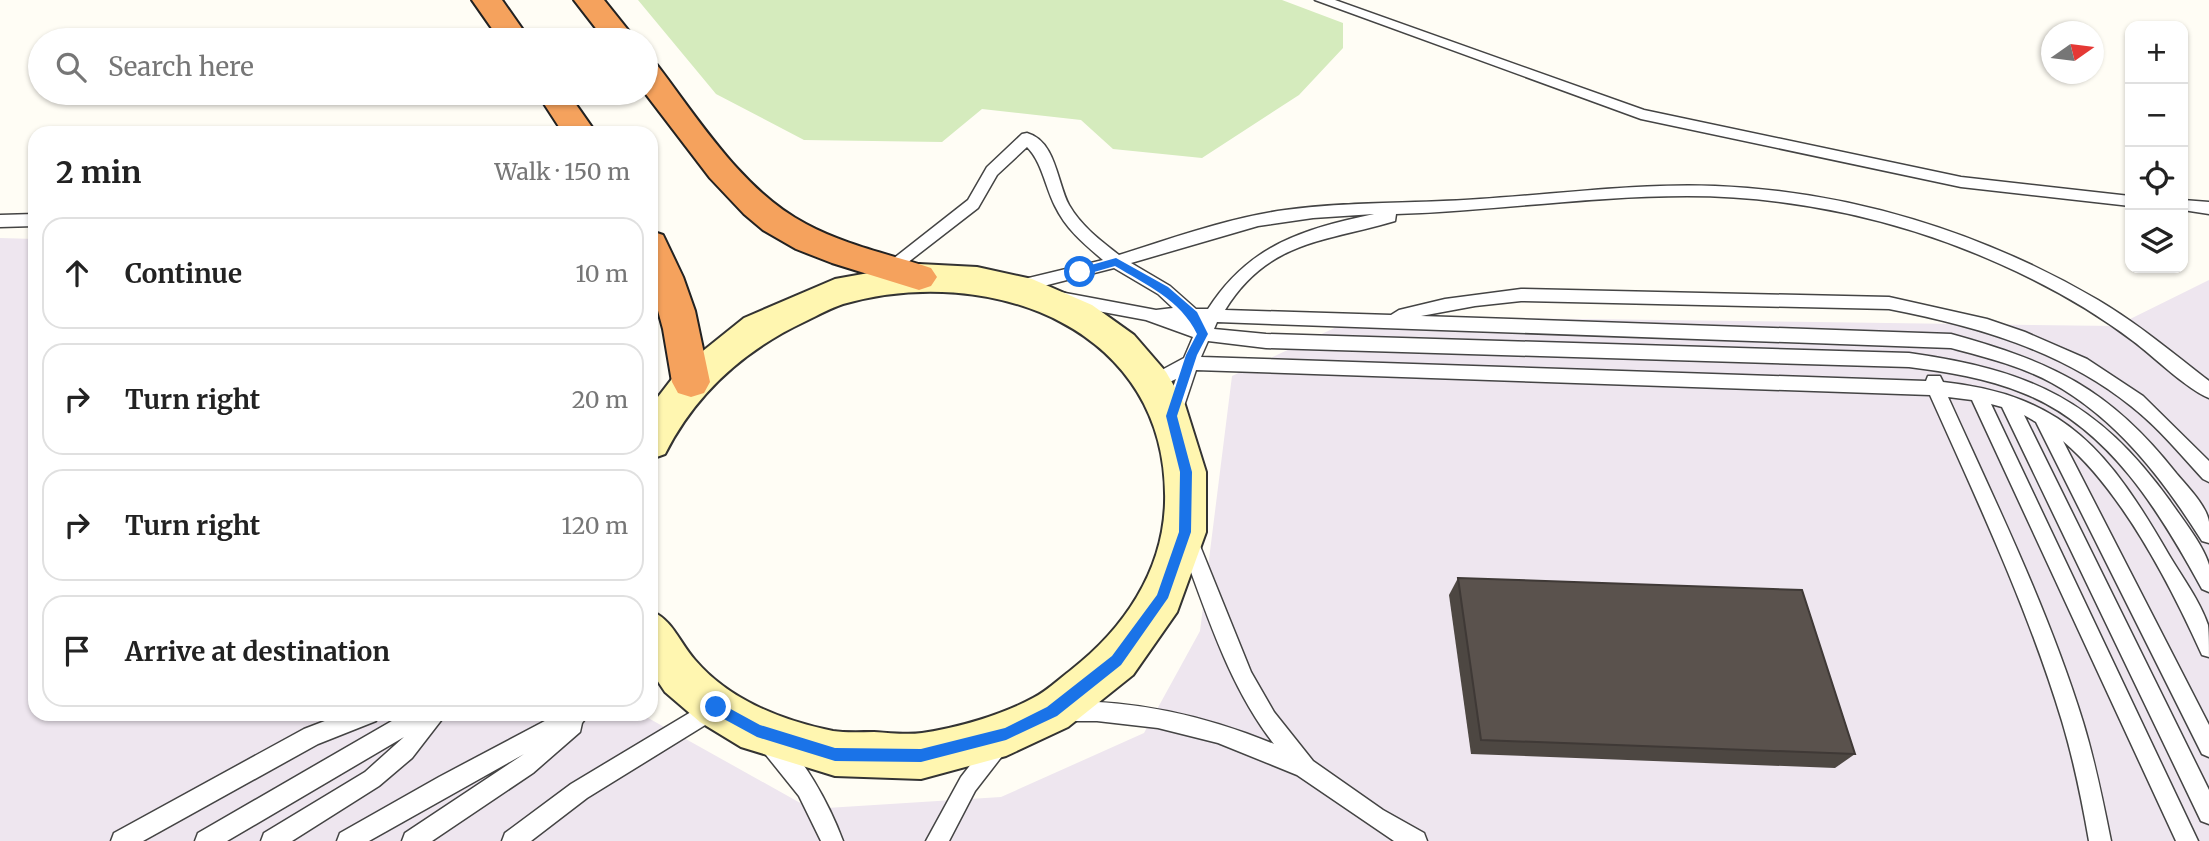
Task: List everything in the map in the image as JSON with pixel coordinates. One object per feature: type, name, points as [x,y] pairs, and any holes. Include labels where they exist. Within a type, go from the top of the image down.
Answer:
[{"type":"highway","points":[[487,0],[507,28]]},
{"type":"highway","points":[[589,0],[611,28]]},
{"type":"highway","points":[[658,87],[748,198],[776,222],[892,277]]},
{"type":"highway","points":[[560,105],[575,126]]},
{"type":"highway","points":[[658,257],[673,297],[691,382]]},
{"type":"street","points":[[658,421],[691,382],[757,328],[835,292],[892,277],[977,280],[1021,291],[1079,315],[1121,345],[1162,400],[1186,472],[1185,532],[1162,598],[1117,661],[1052,712],[1006,734],[921,756],[835,754],[757,731],[716,707],[681,677],[658,648]]},
{"type":"lane","points":[[1322,0],[1641,114],[1961,182],[2125,200]]},
{"type":"lane","points":[[892,277],[973,204],[992,171],[1027,138],[1044,155],[1049,179],[1062,208],[1082,234],[1116,262],[1164,290],[1194,315],[1203,334]]},
{"type":"lane","points":[[1021,291],[1257,220],[1355,209],[1434,208],[1653,192],[1764,194],[1821,202],[1899,222],[2026,268],[2093,306],[2165,356],[2209,391]]},
{"type":"lane","points":[[2188,206],[2209,208]]},
{"type":"lane","points":[[1162,400],[1189,363],[1221,302],[1250,267],[1285,246],[1360,223],[1434,208]]},
{"type":"lane","points":[[0,221],[28,220]]},
{"type":"lane","points":[[1021,291],[1148,314],[1951,341],[2001,356],[2056,378],[2103,407],[2150,454],[2190,504],[2209,535]]},
{"type":"lane","points":[[1382,320],[1478,298],[1521,295],[1889,303],[1938,311],[1999,330],[2078,362],[2137,401],[2175,435],[2209,474]]},
{"type":"lane","points":[[1148,314],[1203,334],[1266,341],[1857,358],[1932,363],[1995,375],[2042,394],[2077,414],[2127,458],[2155,492],[2209,583]]},
{"type":"lane","points":[[1999,330],[1971,333],[1951,341],[1936,353],[1932,363],[1936,390],[2013,561],[2064,688],[2091,784],[2100,841]]},
{"type":"lane","points":[[1162,400],[1189,363]]},
{"type":"lane","points":[[1189,363],[1936,390],[1978,394],[2008,401],[2055,424],[2094,457],[2124,493],[2209,648]]},
{"type":"lane","points":[[1978,394],[2187,841]]},
{"type":"lane","points":[[2008,401],[2209,813]]},
{"type":"lane","points":[[2042,416],[2209,747]]},
{"type":"lane","points":[[1185,532],[1243,677],[1267,719],[1306,769]]},
{"type":"lane","points":[[513,841],[579,791],[716,707]]},
{"type":"lane","points":[[1052,712],[1100,710],[1160,717],[1200,726],[1306,769],[1366,813],[1416,841]]},
{"type":"lane","points":[[122,841],[311,736],[351,721]]},
{"type":"lane","points":[[206,841],[412,721]]},
{"type":"lane","points":[[272,841],[372,779],[405,751],[430,721]]},
{"type":"lane","points":[[348,841],[446,784],[566,721]]},
{"type":"lane","points":[[413,841],[526,765],[578,721]]},
{"type":"lane","points":[[757,731],[792,767],[820,814],[832,841]]},
{"type":"lane","points":[[937,841],[968,784],[1006,734]]},
{"type":"lane","points":[[820,814],[823,841]]},
{"type":"shaded area","points":[[0,238],[28,239],[28,721],[654,721],[811,809],[1001,797],[1144,733],[1200,631],[1232,376],[1360,316],[2116,326],[2209,280],[2209,841],[0,841]]},
{"type":"green space","points":[[638,0],[1282,0],[1343,23],[1343,48],[1299,95],[1202,158],[1113,149],[1081,120],[982,109],[942,142],[804,140],[716,94]]},
{"type":"building","points":[[1458,578],[1802,590],[1855,754],[1481,740]]},
{"type":"route","points":[[716,707],[757,731],[835,754],[921,756],[1006,734],[1052,712],[1117,661],[1162,598],[1185,532],[1186,472],[1171,416],[1191,355],[1203,334],[1194,315],[1164,290],[1116,262],[1080,272]]}]
